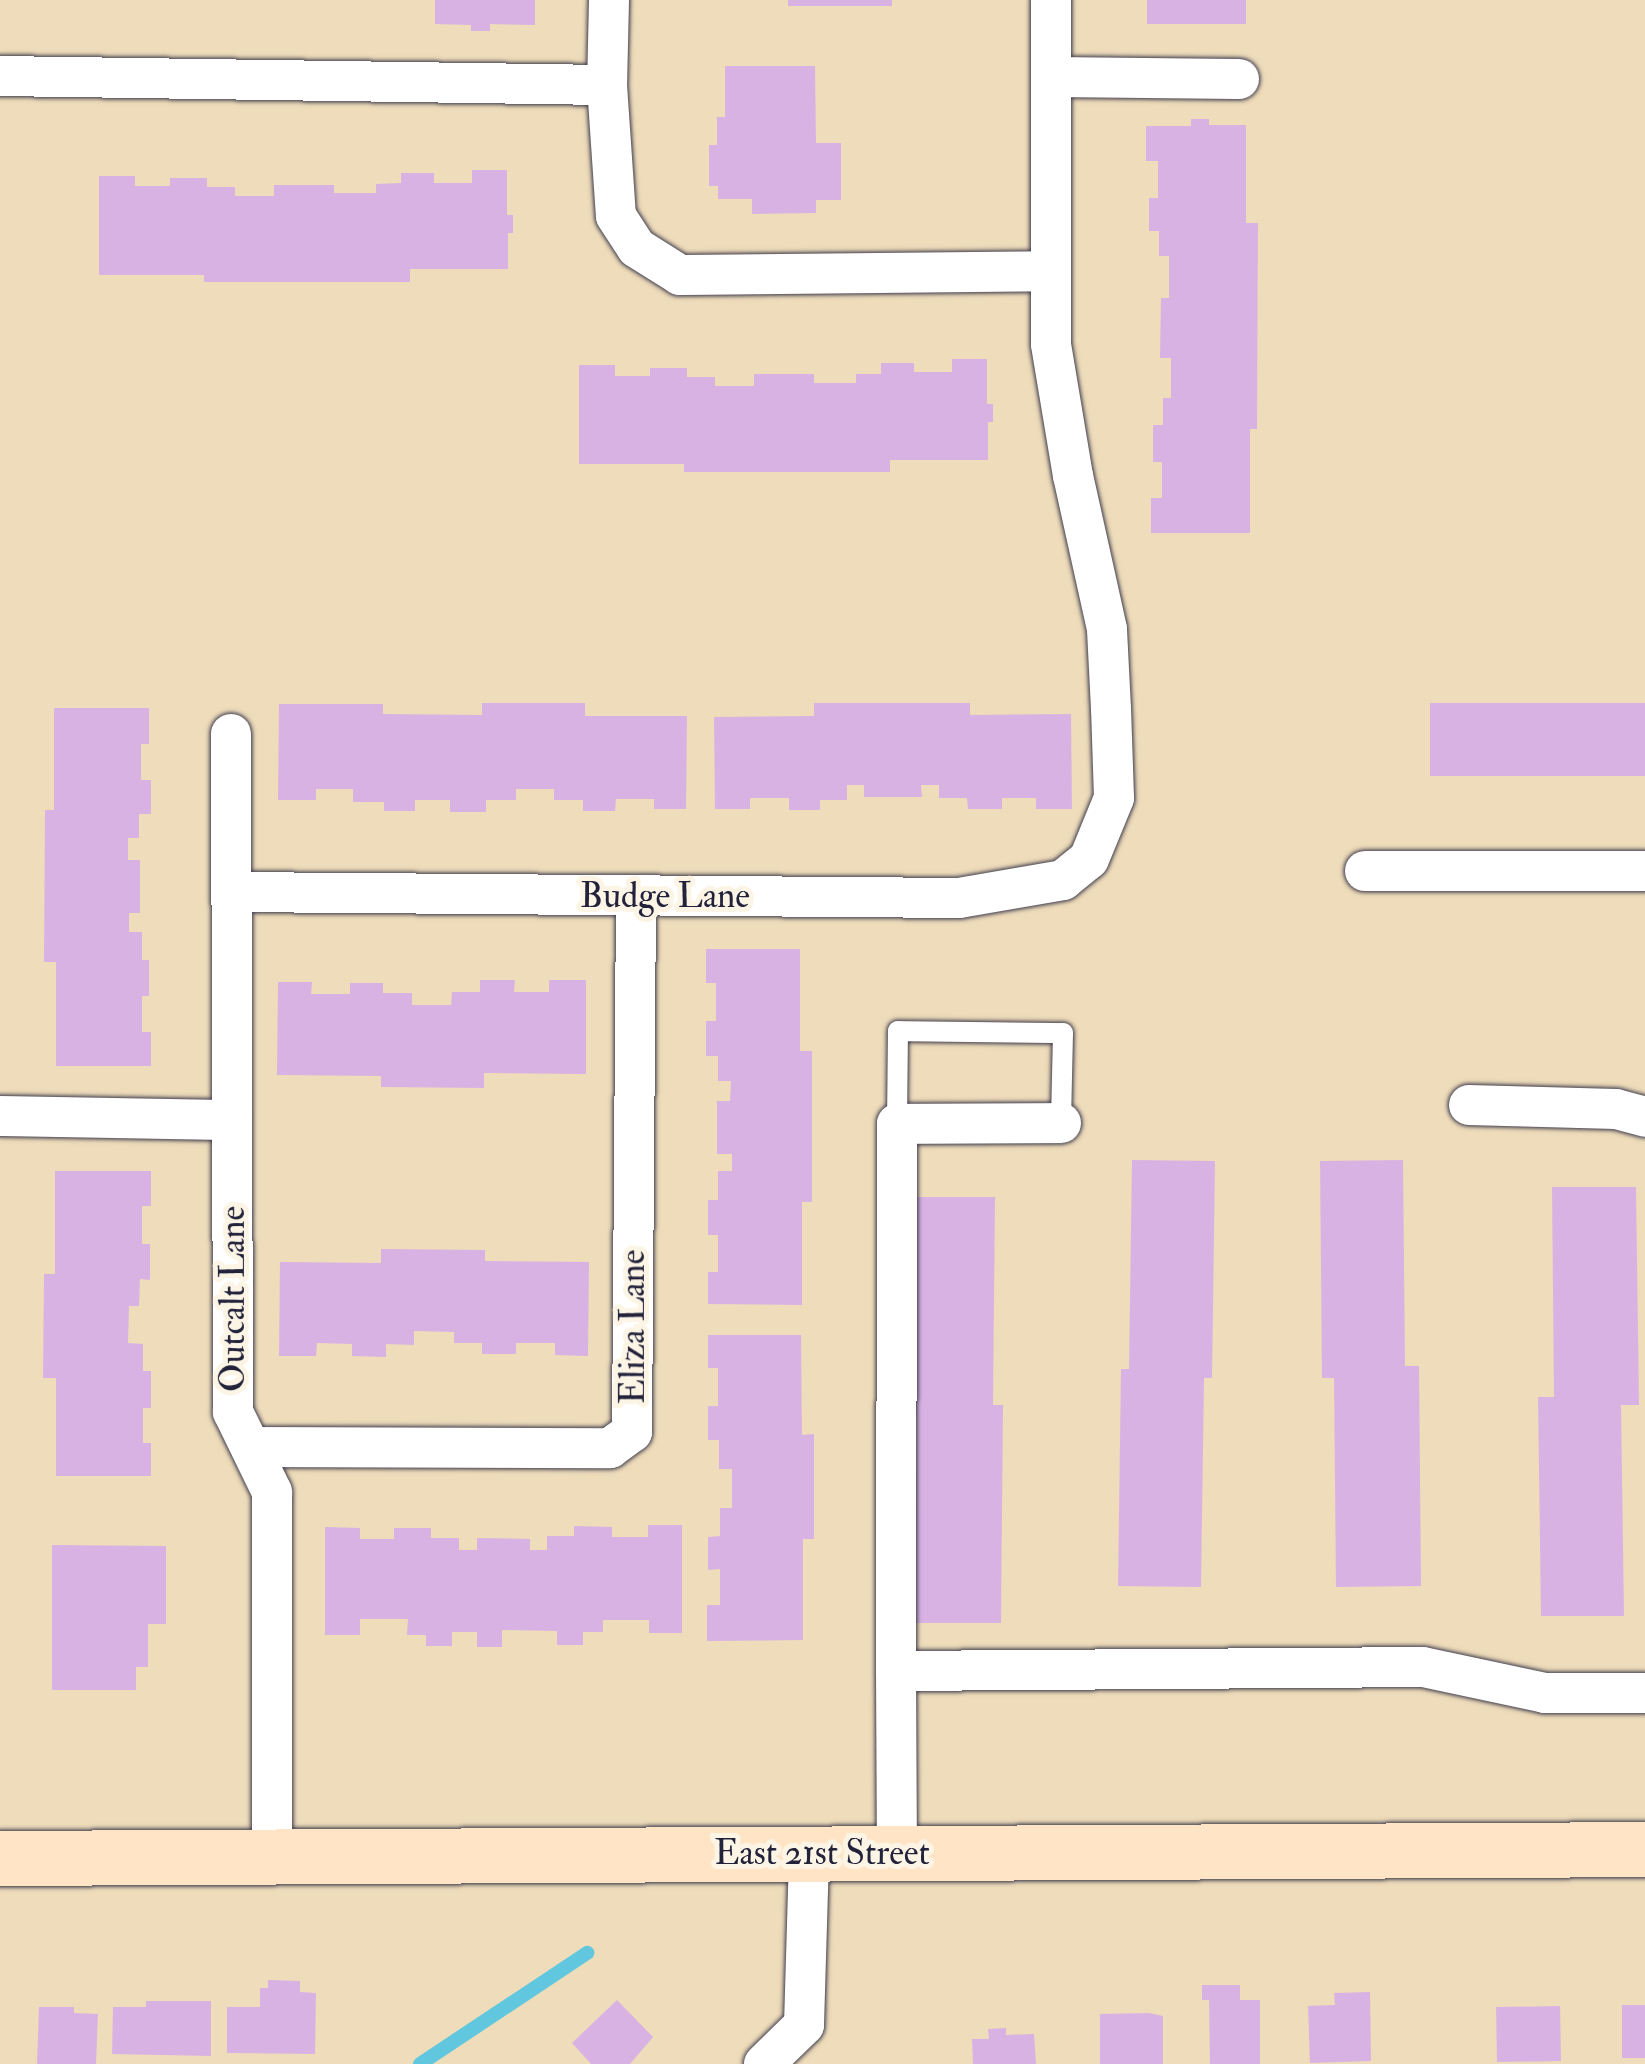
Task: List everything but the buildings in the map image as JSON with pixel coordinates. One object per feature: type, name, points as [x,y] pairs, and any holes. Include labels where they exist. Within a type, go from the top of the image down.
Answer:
[{"type":"main road","name":"East 21st Street","points":[[0,1858],[1645,1848]]},
{"type":"street","points":[[609,0],[607,84],[616,216],[637,248],[680,275],[1052,271],[1052,0]]},
{"type":"street","points":[[0,76],[607,84]]},
{"type":"street","points":[[1052,77],[1239,79]]},
{"type":"street","name":"Budge Lane","points":[[232,892],[959,898],[1062,880],[1089,859],[1114,798],[1107,629],[1073,476],[1052,344],[1052,271]]},
{"type":"street","name":"Outcalt Lane","points":[[231,734],[233,1412],[272,1492],[272,1855]]},
{"type":"street","points":[[1365,871],[1645,871]]},
{"type":"street","name":"Eliza Lane","points":[[251,1447],[610,1448],[632,1432],[636,895]]},
{"type":"street","points":[[1468,1104],[1616,1109],[1645,1117]]},
{"type":"street","points":[[0,1116],[232,1120]]},
{"type":"street","points":[[896,1853],[897,1124],[1062,1123]]},
{"type":"street","points":[[896,1671],[1423,1666],[1546,1693],[1645,1692]]},
{"type":"street","points":[[764,2064],[804,2025],[809,1854]]},
{"type":"lane","points":[[897,1124],[898,1032],[1062,1033],[1062,1123]]},
{"type":"waterway","points":[[420,2064],[587,1953]]}]
